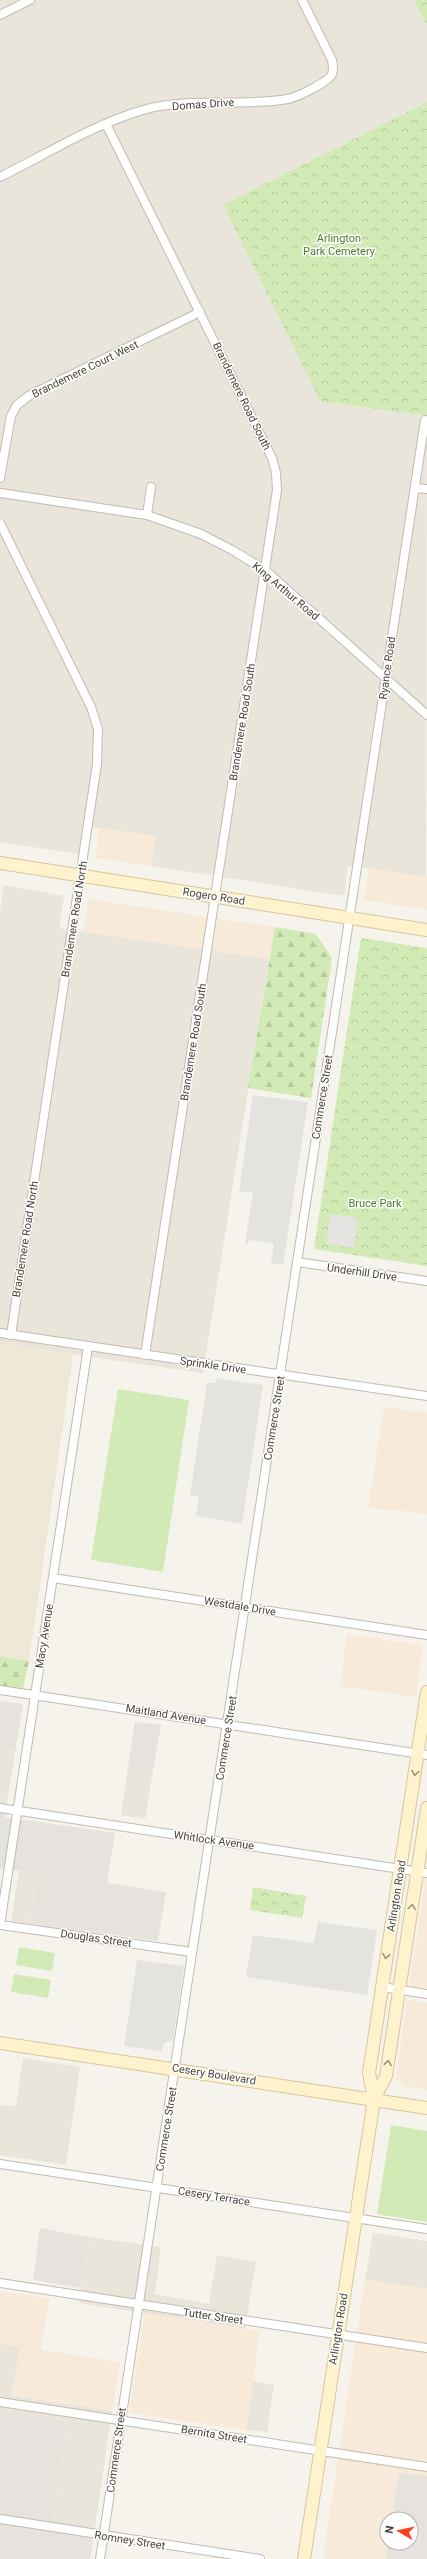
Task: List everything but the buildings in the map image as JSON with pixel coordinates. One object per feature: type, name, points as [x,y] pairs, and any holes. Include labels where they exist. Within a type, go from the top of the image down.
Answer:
[{"type":"main road","name":"Rogero Road","points":[[0,863],[427,930]]},
{"type":"main road","name":"Arlington Road","points":[[374,2099],[369,2074],[400,1870],[422,1754],[427,1692]]},
{"type":"main road","name":"Arlington Road","points":[[304,2559],[337,2334],[374,2099],[386,2076],[399,1990],[422,1873],[427,1808]]},
{"type":"main road","name":"Cesery Boulevard","points":[[0,2043],[176,2068],[427,2108]]},
{"type":"street","points":[[0,15],[30,0]]},
{"type":"street","name":"Domas Drive","points":[[0,177],[106,124],[143,110],[289,99],[327,81],[332,75],[334,67],[332,60],[302,0]]},
{"type":"street","name":"Brandemere Road South","points":[[106,124],[272,458],[276,472],[277,490],[145,1355]]},
{"type":"street","name":"Brandemere Court West","points":[[0,478],[11,416],[16,405],[30,395],[200,312]]},
{"type":"street","name":"Ryance Road","points":[[350,917],[425,420]]},
{"type":"street","points":[[147,515],[151,487]]},
{"type":"street","points":[[415,488],[427,490]]},
{"type":"street","name":"King Arthur Road","points":[[0,493],[147,515],[201,534],[265,570],[427,715]]},
{"type":"street","name":"Brandemere Road North","points":[[1,528],[91,707],[98,729],[97,764],[81,876],[11,1335]]},
{"type":"street","name":"Commerce Street","points":[[100,2559],[156,2187],[176,2068],[192,1952],[246,1607],[350,917]]},
{"type":"street","name":"Underhill Drive","points":[[297,1262],[427,1281]]},
{"type":"street","name":"Sprinkle Drive","points":[[0,1333],[427,1396]]},
{"type":"street","name":"Macy Avenue","points":[[0,1925],[88,1347]]},
{"type":"street","name":"Westdale Drive","points":[[53,1578],[427,1635]]},
{"type":"street","name":"Maitland Avenue","points":[[0,1690],[228,1723],[422,1754]]},
{"type":"street","name":"Whitlock Avenue","points":[[0,1808],[422,1873]]},
{"type":"street","name":"Douglas Street","points":[[0,1925],[192,1952]]},
{"type":"street","points":[[382,1987],[427,1994]]},
{"type":"street","name":"Cesery Terrace","points":[[0,2164],[427,2229]]},
{"type":"street","name":"Tutter Street","points":[[0,2283],[427,2348]]},
{"type":"street","name":"Bernita Street","points":[[0,2402],[427,2467]]},
{"type":"street","name":"Romney Street","points":[[0,2520],[260,2559]]},
{"type":"shaded area","points":[[0,0],[414,0],[427,26],[427,102],[223,205],[320,401],[427,416],[426,877],[348,866],[344,896],[151,866],[156,836],[83,826],[78,854],[0,842]]},
{"type":"shaded area","points":[[100,828],[156,836],[151,866],[95,858]]},
{"type":"shaded area","points":[[369,868],[426,877],[427,873],[427,910],[364,900]]},
{"type":"shaded area","points":[[4,885],[64,896],[59,928],[269,959],[203,1373],[0,1344],[0,912]]},
{"type":"shaded area","points":[[89,899],[275,927],[269,959],[83,932]]},
{"type":"shaded area","points":[[253,1095],[308,1102],[283,1265],[271,1263],[274,1243],[249,1240],[248,1244],[245,1243],[253,1193],[239,1191]]},
{"type":"shaded area","points":[[330,1214],[358,1218],[354,1248],[326,1243]]},
{"type":"shaded area","points":[[0,1344],[73,1355],[29,1661],[0,1656]]},
{"type":"shaded area","points":[[216,1378],[263,1385],[242,1524],[196,1516],[199,1497],[190,1495],[207,1383],[215,1383]]},
{"type":"shaded area","points":[[384,1407],[427,1413],[427,1514],[368,1508]]},
{"type":"shaded area","points":[[347,1634],[422,1645],[416,1697],[340,1686]]},
{"type":"shaded area","points":[[0,1701],[23,1704],[15,1752],[0,1750]]},
{"type":"shaded area","points":[[135,1722],[161,1725],[153,1771],[128,1767]]},
{"type":"shaded area","points":[[0,1750],[15,1752],[7,1802],[0,1801]]},
{"type":"shaded area","points":[[128,1767],[153,1771],[145,1819],[121,1815]]},
{"type":"shaded area","points":[[0,1801],[7,1802],[5,1817],[115,1833],[107,1883],[166,1892],[158,1941],[31,1924],[38,1874],[0,1868]]},
{"type":"shaded area","points":[[427,1869],[427,1988],[409,1986]]},
{"type":"shaded area","points":[[19,1871],[38,1873],[31,1924],[11,1921]]},
{"type":"shaded area","points":[[318,1922],[377,1930],[367,1995],[246,1977],[253,1935],[314,1943]]},
{"type":"shaded area","points":[[137,1960],[184,1966],[173,2040],[164,2043],[162,2051],[124,2046]]},
{"type":"shaded area","points":[[407,2000],[427,2003],[427,2090],[407,2087],[396,2079]]},
{"type":"shaded area","points":[[23,2058],[80,2067],[66,2165],[0,2155],[0,2105],[16,2106]]},
{"type":"shaded area","points":[[40,2228],[89,2237],[81,2288],[33,2280]]},
{"type":"shaded area","points":[[373,2233],[427,2241],[427,2289],[365,2280]]},
{"type":"shaded area","points":[[89,2237],[161,2247],[155,2294],[209,2304],[217,2255],[256,2262],[245,2329],[79,2303]]},
{"type":"shaded area","points":[[365,2280],[427,2289],[427,2476],[399,2472],[393,2511],[379,2511],[379,2551],[387,2551],[386,2559],[323,2559]]},
{"type":"shaded area","points":[[0,2291],[49,2298],[41,2350],[120,2362],[112,2411],[12,2395],[20,2347],[0,2343]]},
{"type":"shaded area","points":[[145,2313],[260,2331],[246,2430],[129,2413]]},
{"type":"shaded area","points":[[0,2343],[20,2347],[12,2395],[112,2411],[95,2527],[52,2520],[66,2421],[0,2411]]},
{"type":"shaded area","points":[[253,2381],[274,2385],[267,2432],[246,2430]]},
{"type":"shaded area","points":[[0,2411],[66,2421],[52,2520],[95,2527],[90,2559],[0,2559]]},
{"type":"shaded area","points":[[399,2472],[427,2476],[427,2559],[386,2559],[387,2551],[419,2551],[419,2511],[393,2511]]},
{"type":"green space","points":[[414,0],[427,0],[427,26]]},
{"type":"green space","name":"Arlington Park Cemetery","points":[[427,102],[427,416],[320,401],[223,205]]},
{"type":"green space","points":[[275,927],[316,934],[332,958],[311,1098],[248,1088]]},
{"type":"green space","name":"Bruce Park","points":[[361,938],[427,948],[427,1266],[314,1249]]},
{"type":"green space","points":[[118,1389],[189,1400],[163,1572],[91,1560]]},
{"type":"green space","points":[[0,1656],[29,1661],[23,1688],[0,1685]]},
{"type":"green space","points":[[253,1887],[306,1896],[302,1918],[250,1910]]},
{"type":"green space","points":[[19,1947],[55,1953],[52,1971],[16,1965]]},
{"type":"green space","points":[[14,1974],[51,1980],[48,1998],[11,1992]]},
{"type":"green space","points":[[391,2125],[427,2131],[427,2222],[377,2214]]}]
